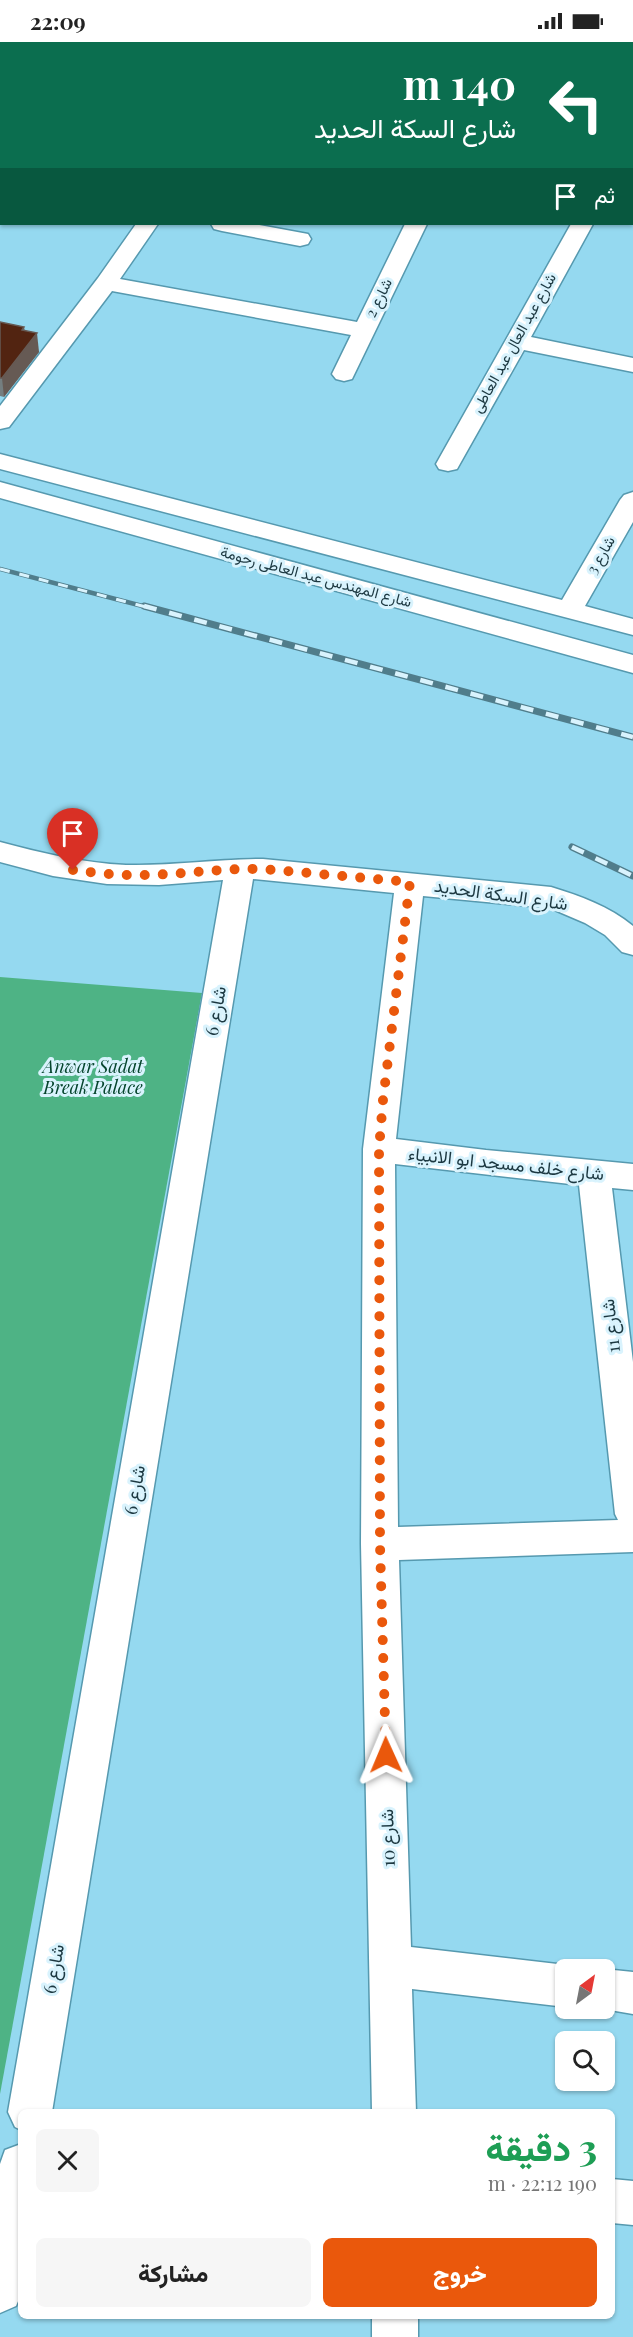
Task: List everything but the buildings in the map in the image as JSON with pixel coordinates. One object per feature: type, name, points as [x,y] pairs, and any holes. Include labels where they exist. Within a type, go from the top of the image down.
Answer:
[{"type":"street","points":[[0,422],[146,225]]},
{"type":"street","points":[[227,225],[300,239]]},
{"type":"street","name":"شارع 2","points":[[344,374],[363,330],[416,225]]},
{"type":"street","name":"شارع عبد العال عبد العاطى","points":[[448,464],[581,225]]},
{"type":"street","points":[[105,283],[363,330]]},
{"type":"street","points":[[515,341],[633,365]]},
{"type":"street","name":"شارع المهندس عبد العاطى رحومة","points":[[0,461],[633,627]]},
{"type":"street","name":"شارع المهندس عبد العاطى رحومة","points":[[0,490],[633,664]]},
{"type":"street","name":"شارع 3","points":[[569,611],[633,500]]},
{"type":"street","name":"شارع السكة الحديد","points":[[0,852],[73,870],[109,874],[146,875],[240,868],[410,882],[551,898],[573,904],[612,924],[633,944]]},
{"type":"street","name":"شارع 6","points":[[31,2109],[240,868]]},
{"type":"street","name":"شارع 10","points":[[394,2109],[380,1545],[379,1149],[410,882]]},
{"type":"street","name":"شارع خلف مسجد ابو الانبياء","points":[[379,1149],[633,1177]]},
{"type":"street","name":"شارع 11","points":[[594,1174],[633,1514]]},
{"type":"street","points":[[380,1545],[633,1536]]},
{"type":"street","points":[[391,1966],[555,1985]]},
{"type":"street","points":[[615,1991],[633,1993]]},
{"type":"street","points":[[0,2290],[18,2197]]},
{"type":"street","points":[[615,2200],[633,2203]]},
{"type":"street","points":[[395,2319],[395,2337]]},
{"type":"green space","name":"Anwar Sadat Break Palace","points":[[0,977],[202,993],[0,2094]]},
{"type":"railway","points":[[0,569],[150,608]]},
{"type":"railway","points":[[144,606],[633,737]]},
{"type":"railway","points":[[572,847],[633,876]]},
{"type":"route","points":[[73,870],[146,875],[240,868],[410,882],[379,1149],[380,1545],[386,1755]]}]
